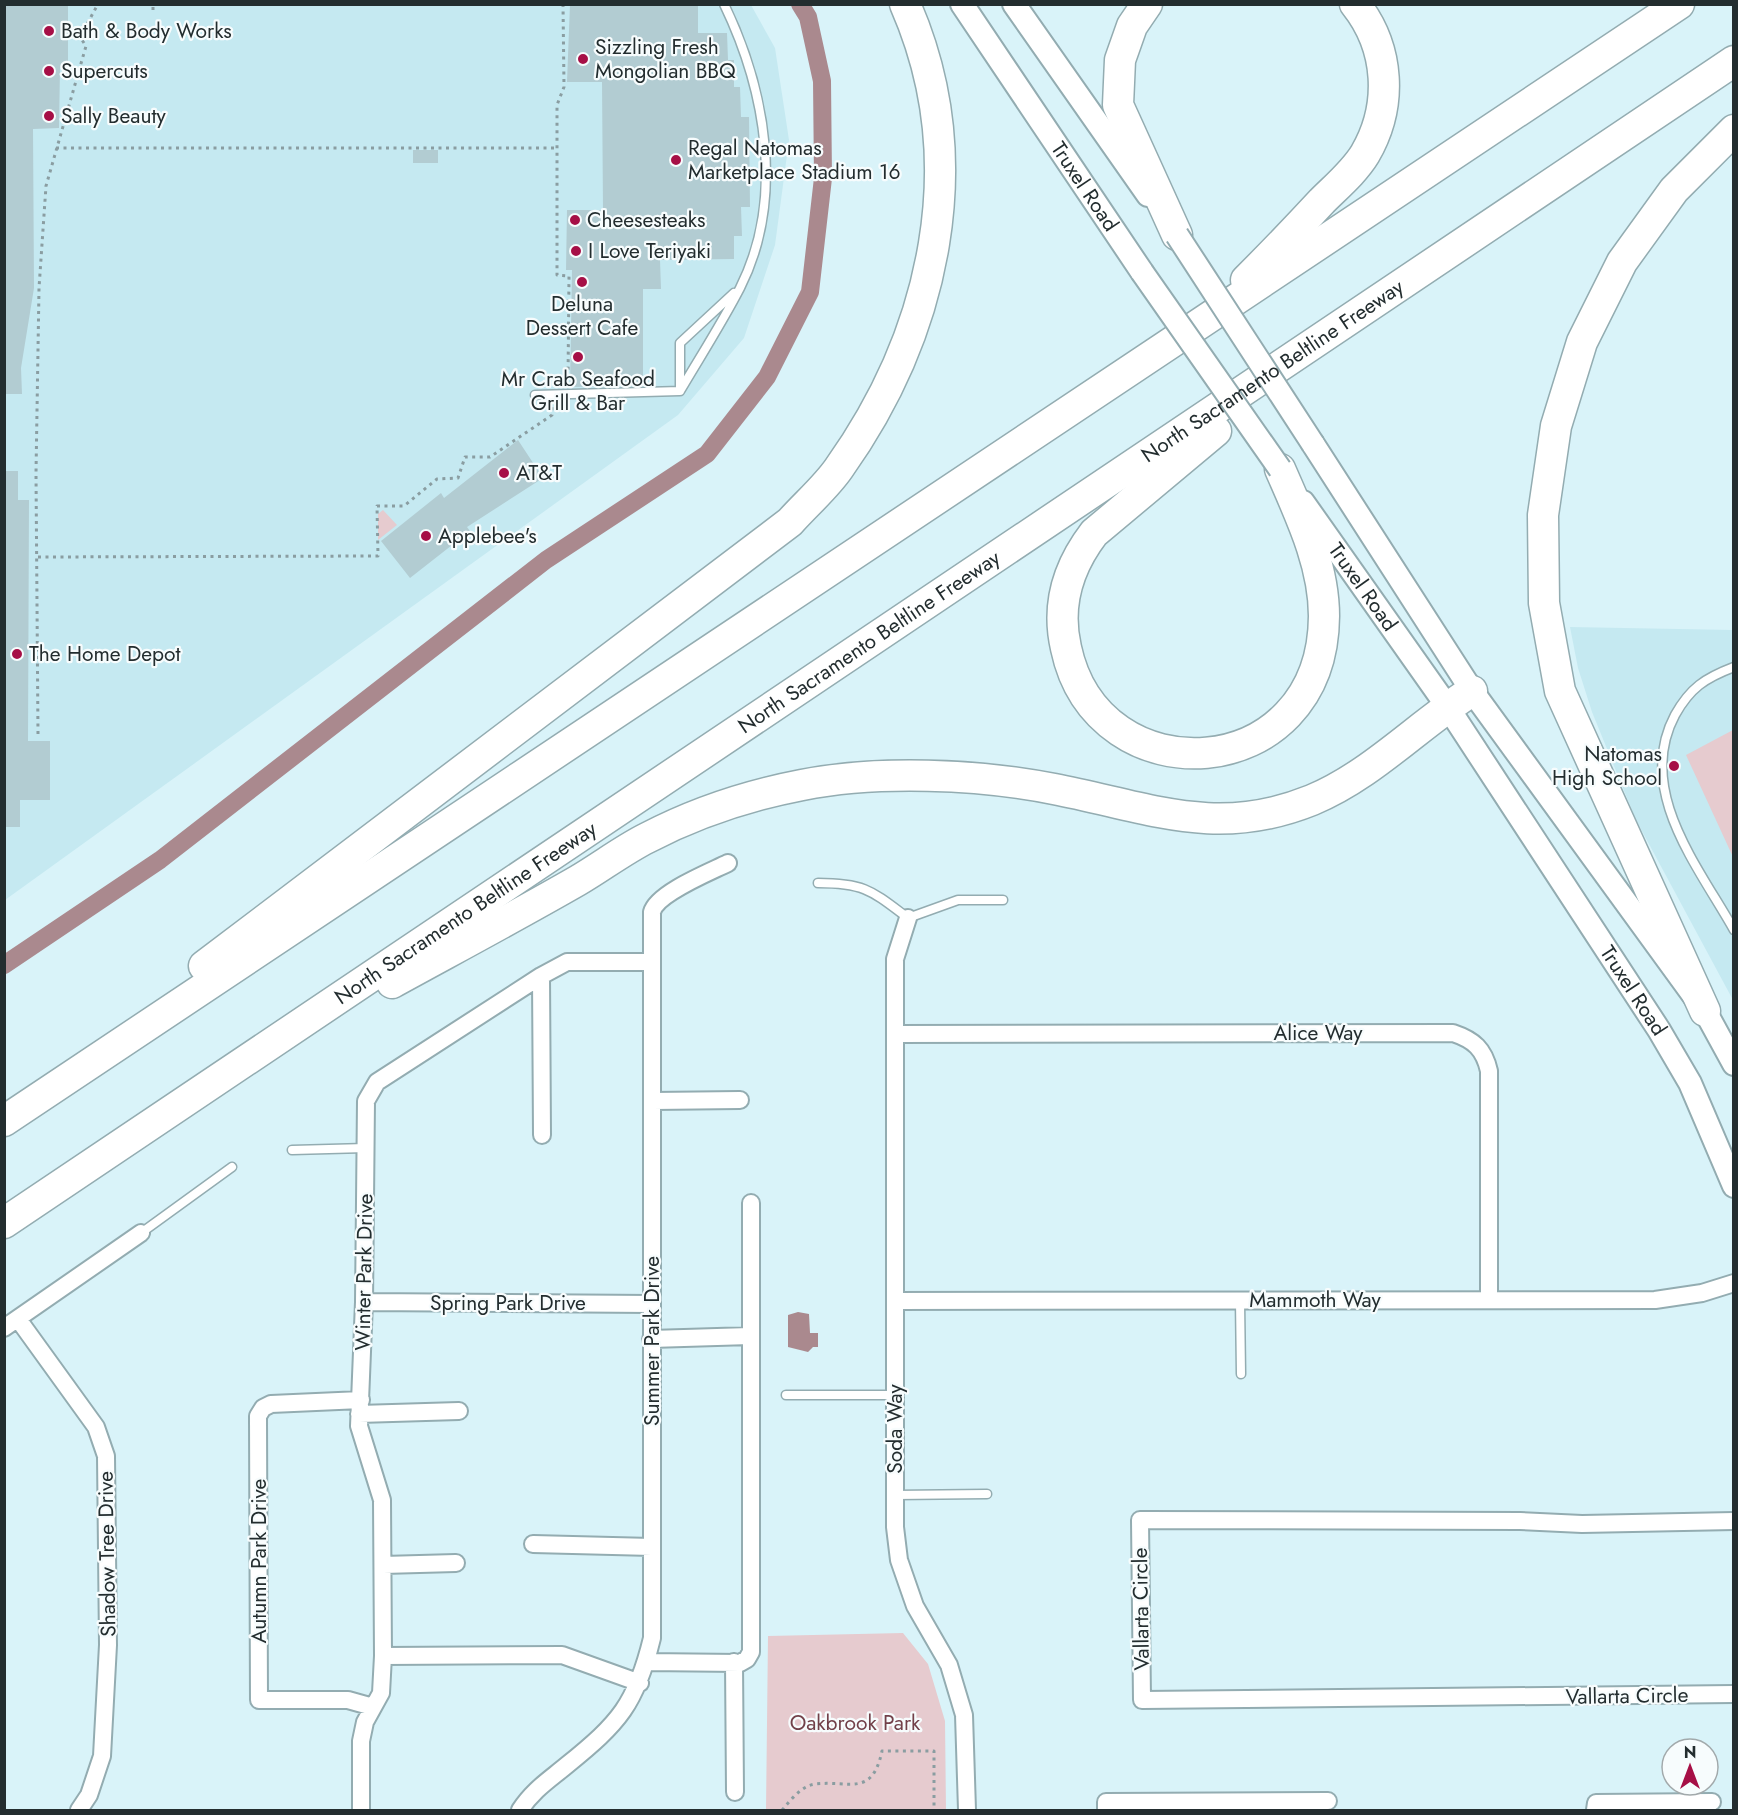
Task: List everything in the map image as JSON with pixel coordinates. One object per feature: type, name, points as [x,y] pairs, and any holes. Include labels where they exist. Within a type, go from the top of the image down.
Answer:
[{"type":"highway","points":[[4,1119],[790,522],[838,470],[876,410],[911,339],[932,263],[940,184],[935,106],[916,29],[905,4]]},
{"type":"highway","points":[[1147,4],[1132,26],[1120,60],[1118,105],[1177,235]]},
{"type":"highway","points":[[1206,322],[1352,171],[1372,140],[1383,104],[1383,70],[1374,35],[1355,4]]},
{"type":"highway","points":[[4,1119],[1206,322],[1679,4]]},
{"type":"highway","name":"North Sacramento Beltline Freeway","points":[[4,1223],[1734,61]]},
{"type":"highway","points":[[1706,1011],[1560,691],[1544,603],[1543,514],[1556,426],[1582,342],[1628,253],[1674,190],[1734,130]]},
{"type":"highway","points":[[1280,469],[1305,527],[1321,585],[1322,635],[1316,664],[1304,692],[1280,724],[1241,747],[1215,753],[1188,754],[1162,750],[1128,736],[1095,706],[1068,660],[1062,633],[1062,606],[1075,563],[1095,533],[1330,334]]},
{"type":"highway","points":[[211,1083],[578,881],[648,837],[724,805],[803,784],[885,775],[967,779],[1052,788],[1136,809],[1194,819],[1255,816],[1312,800],[1365,771],[1447,706],[1472,691]]},
{"type":"main road","name":"Truxel Road","points":[[962,4],[1142,272],[1447,706],[1659,1030],[1690,1083],[1734,1186]]},
{"type":"main road","name":"Truxel Road","points":[[1014,4],[1177,235],[1472,691],[1706,1011],[1734,1064]]},
{"type":"street","name":"Summer Park Drive","points":[[520,1810],[543,1782],[610,1729],[627,1707],[640,1683],[652,1638],[652,962],[654,906],[666,895],[728,863]]},
{"type":"street","name":"Soda Way","points":[[908,918],[895,959],[895,1527],[899,1560],[915,1606],[949,1665],[964,1715],[967,1810]]},
{"type":"street","name":"Winter Park Drive","points":[[361,1810],[362,1741],[365,1722],[381,1693],[383,1656],[382,1500],[377,1478],[362,1443],[360,1407],[364,1302],[366,1101],[377,1082],[567,962],[652,962]]},
{"type":"street","points":[[542,976],[542,1135]]},
{"type":"street","name":"Alice Way","points":[[896,1034],[1453,1032],[1471,1040],[1485,1054],[1489,1071],[1489,1300]]},
{"type":"street","points":[[653,1101],[740,1100]]},
{"type":"street","points":[[646,1662],[734,1662],[747,1659],[751,1652],[751,1203]]},
{"type":"street","points":[[11,1324],[141,1233]]},
{"type":"street","name":"Mammoth Way","points":[[895,1301],[1655,1300],[1702,1293],[1734,1283]]},
{"type":"street","name":"Spring Park Drive","points":[[364,1302],[652,1304]]},
{"type":"street","name":"Shadow Tree Drive","points":[[11,1324],[96,1427],[106,1456],[108,1645],[102,1756],[88,1795],[79,1810]]},
{"type":"street","points":[[651,1339],[750,1336]]},
{"type":"street","name":"Autumn Park Drive","points":[[360,1407],[271,1404],[263,1408],[258,1416],[260,1700],[348,1700],[373,1707]]},
{"type":"street","points":[[360,1407],[459,1411]]},
{"type":"street","name":"Vallarta Circle","points":[[1734,1521],[1582,1524],[1520,1521],[1140,1520],[1142,1700],[1734,1694]]},
{"type":"street","points":[[533,1544],[652,1547]]},
{"type":"street","points":[[383,1565],[456,1563]]},
{"type":"street","points":[[383,1656],[562,1655],[640,1683]]},
{"type":"street","points":[[734,1662],[735,1792]]},
{"type":"street","points":[[1106,1810],[1106,1802],[1328,1801]]},
{"type":"street","points":[[1596,1810],[1596,1803],[1712,1802]]},
{"type":"lane","points":[[680,391],[741,286],[759,237],[766,186],[765,129],[755,89],[724,4]]},
{"type":"lane","points":[[680,391],[680,343],[741,286]]},
{"type":"lane","points":[[535,395],[680,391]]},
{"type":"lane","points":[[1734,667],[1707,677],[1683,700],[1668,729],[1661,761],[1663,794],[1674,824],[1734,930]]},
{"type":"lane","points":[[818,883],[850,883],[870,890],[908,918],[958,900],[1003,900]]},
{"type":"lane","points":[[292,1150],[366,1148]]},
{"type":"lane","points":[[141,1233],[232,1167]]},
{"type":"lane","points":[[1240,1301],[1241,1374]]},
{"type":"lane","points":[[786,1395],[895,1395]]},
{"type":"lane","points":[[895,1495],[987,1494]]},
{"type":"path","points":[[38,734],[36,473],[39,288],[46,186],[86,46],[80,37],[98,4]]},
{"type":"path","points":[[153,4],[153,10]]},
{"type":"path","points":[[38,557],[378,556],[377,506],[404,506],[437,479],[458,478],[465,458],[490,457],[552,415],[552,380],[568,380],[569,276],[558,275],[558,105],[564,87],[563,4]]},
{"type":"path","points":[[56,148],[558,148]]},
{"type":"path","points":[[782,1810],[798,1791],[814,1784],[852,1786],[866,1781],[878,1770],[882,1751],[934,1751],[934,1810]]},
{"type":"shaded area","points":[[5,5],[751,5],[775,48],[789,140],[775,245],[744,338],[678,415],[5,900]]},
{"type":"shaded area","name":"Natomas High School","points":[[1570,627],[1733,630],[1733,1000],[1636,820],[1592,712],[1578,668]]},
{"type":"shaded area","points":[[798,1312],[809,1314],[810,1333],[818,1333],[818,1347],[813,1347],[808,1352],[788,1347],[788,1315]]},
{"type":"green space","points":[[383,510],[397,525],[378,540],[378,514]]},
{"type":"green space","points":[[1733,730],[1733,857],[1686,755]]},
{"type":"green space","name":"Oakbrook Park","points":[[903,1633],[928,1664],[945,1721],[946,1810],[766,1810],[768,1636]]},
{"type":"building","points":[[4,4],[68,4],[68,68],[60,68],[59,128],[33,129],[34,288],[21,368],[22,394],[4,394]]},
{"type":"building","name":"Regal Natomas Marketplace Stadium 16","points":[[570,4],[698,4],[698,33],[727,33],[728,60],[734,60],[734,87],[740,87],[741,117],[749,117],[750,207],[741,207],[742,236],[734,236],[734,259],[660,260],[661,289],[643,289],[643,386],[570,387],[572,270],[566,270],[567,210],[603,210],[602,82],[567,82]]},
{"type":"building","points":[[413,150],[438,150],[438,163],[413,163]]},
{"type":"building","points":[[518,440],[543,478],[467,527],[470,531],[410,578],[381,541],[441,493],[444,498]]},
{"type":"building","name":"The Home Depot","points":[[4,471],[18,471],[18,500],[29,500],[28,741],[50,741],[50,800],[20,800],[20,827],[4,827]]},
{"type":"waterway","points":[[4,965],[160,860],[546,560],[707,454],[767,377],[810,292],[823,178],[822,81],[808,17],[800,4]]},
{"type":"place","name":"Bath & Body Works","points":[[49,31]]},
{"type":"place","name":"Sizzling Fresh Mongolian BBQ","points":[[583,59]]},
{"type":"place","name":"Supercuts","points":[[49,71]]},
{"type":"place","name":"Sally Beauty","points":[[49,116]]},
{"type":"place","name":"Regal Natomas Marketplace Stadium 16","points":[[676,160]]},
{"type":"place","name":"Cheesesteaks","points":[[575,220]]},
{"type":"place","name":"I Love Teriyaki","points":[[576,251]]},
{"type":"place","name":"Deluna Dessert Cafe","points":[[582,282]]},
{"type":"place","name":"Mr Crab Seafood Grill & Bar","points":[[578,357]]},
{"type":"place","name":"AT&T","points":[[504,473]]},
{"type":"place","name":"Applebee's","points":[[426,536]]},
{"type":"place","name":"The Home Depot","points":[[17,654]]},
{"type":"place","name":"Natomas High School","points":[[1674,766]]}]
